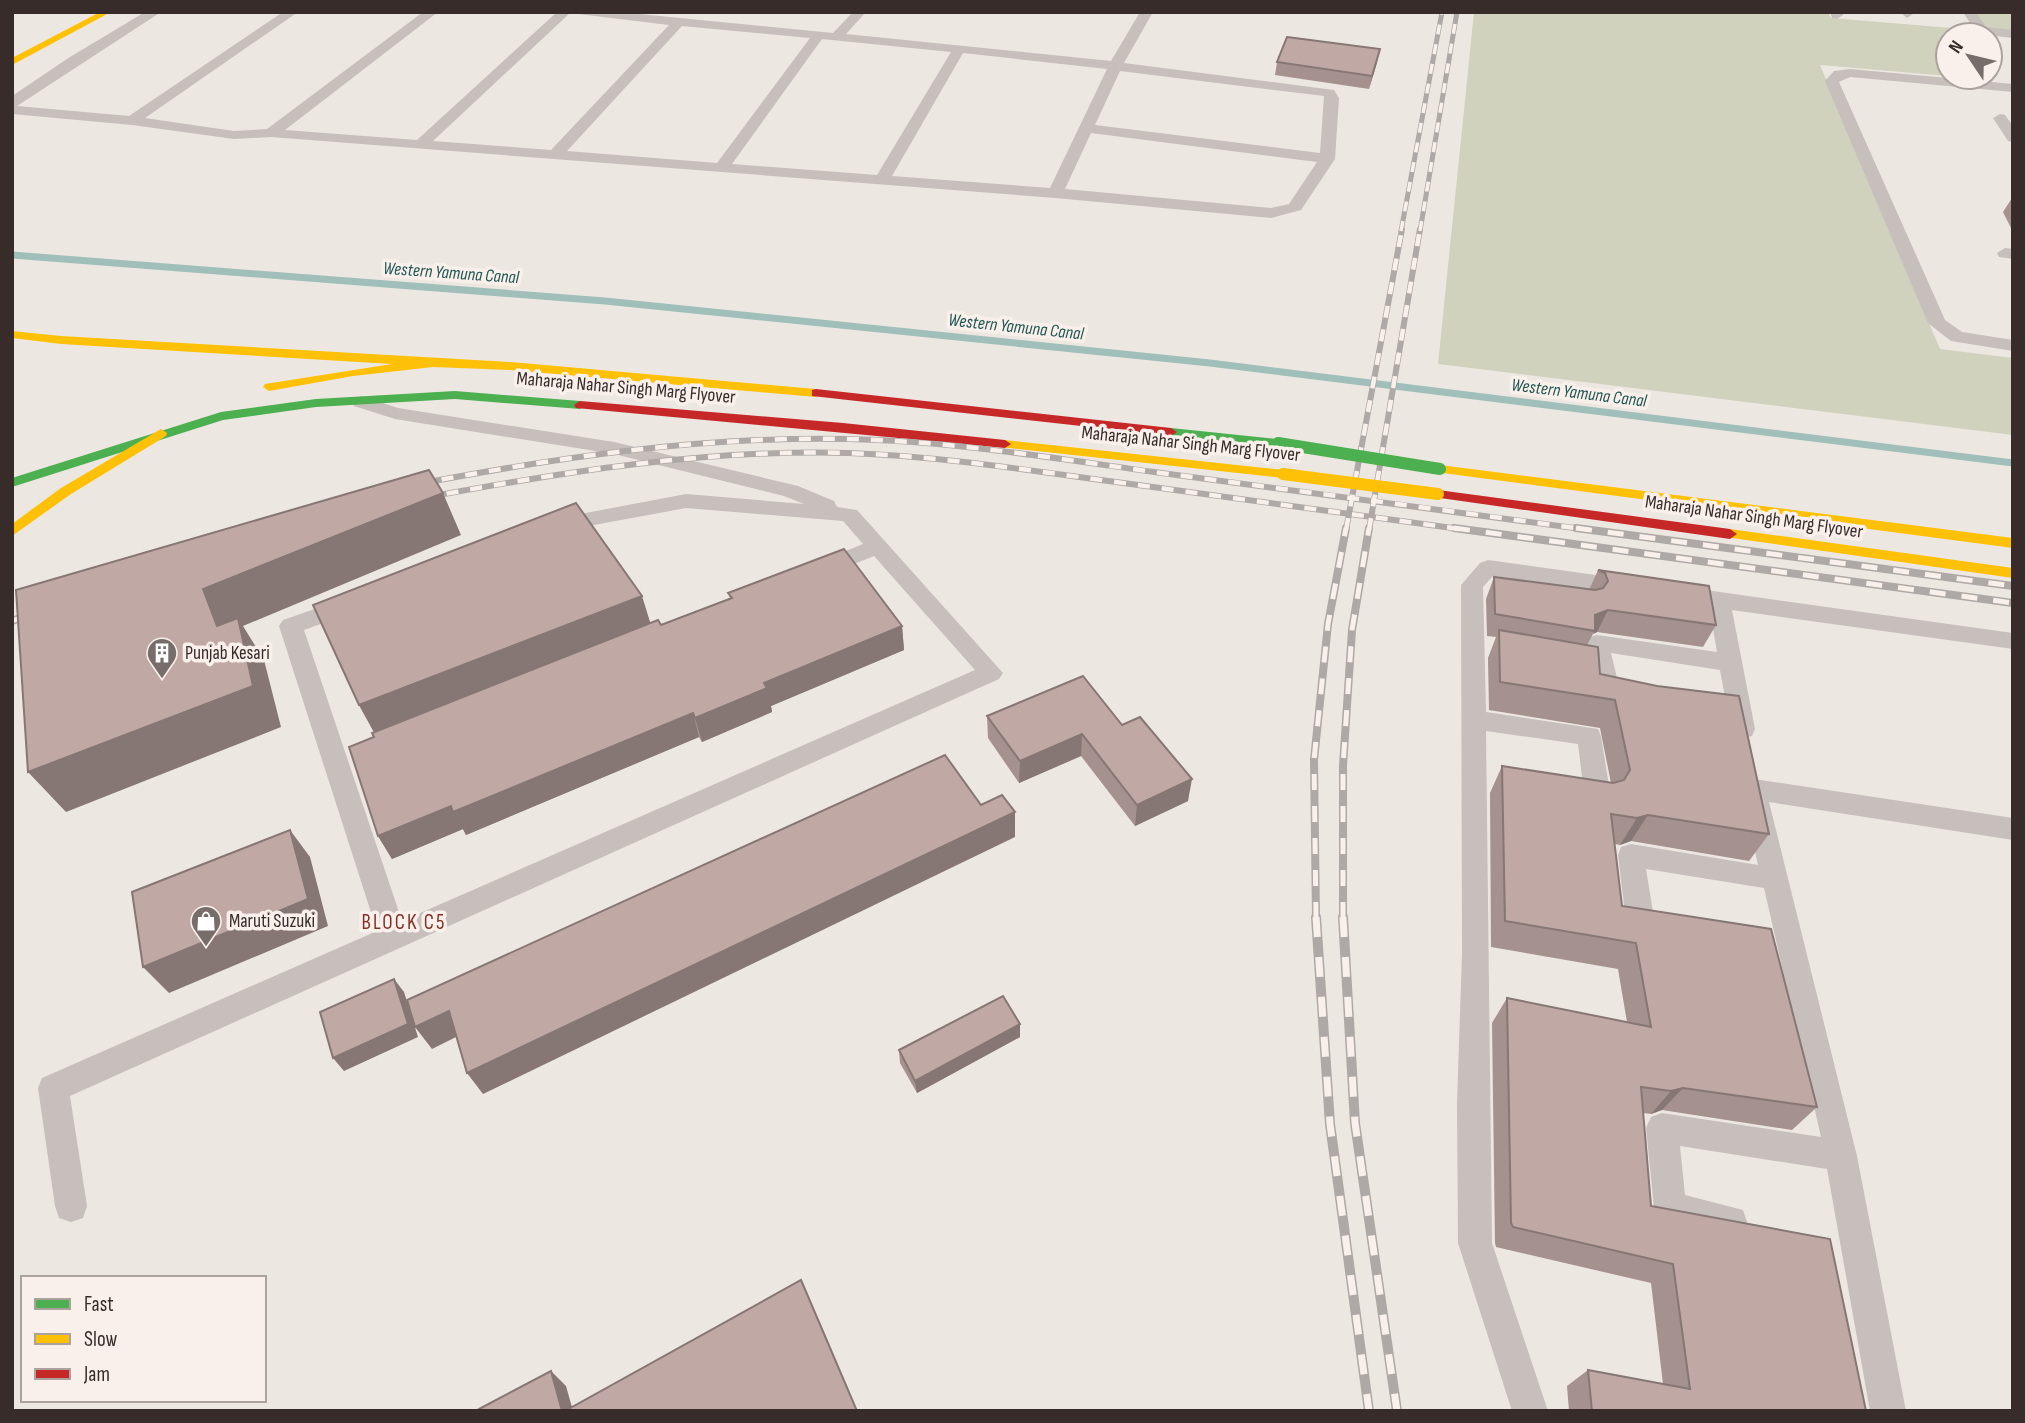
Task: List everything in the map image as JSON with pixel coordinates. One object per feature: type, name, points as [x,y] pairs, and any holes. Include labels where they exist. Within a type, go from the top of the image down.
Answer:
[{"type":"main road","points":[[24,37],[74,12]]},
{"type":"main road","points":[[12,62],[107,12]]},
{"type":"main road","points":[[12,334],[61,340],[433,363]]},
{"type":"main road","points":[[247,393],[353,372],[433,363]]},
{"type":"main road","name":"Maharaja Nahar Singh Marg Flyover","points":[[433,363],[511,366],[794,391],[1278,443],[1440,469],[2013,543]]},
{"type":"main road","name":"Maharaja Nahar Singh Marg Flyover","points":[[165,420],[221,416],[316,403],[455,395],[843,427],[1269,473],[2013,573]]},
{"type":"main road","points":[[12,483],[220,400]]},
{"type":"main road","points":[[12,531],[62,492],[165,420]]},
{"type":"street","points":[[12,103],[75,60],[155,12]]},
{"type":"street","points":[[132,121],[292,12]]},
{"type":"street","points":[[271,133],[432,12]]},
{"type":"street","points":[[421,144],[565,12]]},
{"type":"street","points":[[12,110],[132,121],[234,135],[271,133],[421,144],[1055,193],[1271,213],[1288,211],[1295,206],[1327,159],[1332,98],[1329,93],[1116,65],[576,12]]},
{"type":"street","points":[[836,37],[860,12]]},
{"type":"street","points":[[1055,193],[1116,65],[1147,12]]},
{"type":"street","points":[[1969,12],[1982,31],[2013,34]]},
{"type":"street","points":[[555,155],[679,22]]},
{"type":"street","points":[[721,168],[820,35]]},
{"type":"street","points":[[882,180],[959,49]]},
{"type":"street","points":[[2013,88],[1850,73],[1839,74],[1832,80],[1937,323],[1956,337],[2013,346]]},
{"type":"street","points":[[2000,118],[2013,138]]},
{"type":"street","points":[[1087,128],[1327,159]]},
{"type":"street","points":[[71,1206],[53,1088],[991,673],[849,515],[791,491],[614,448],[395,413],[361,402]]},
{"type":"street","points":[[536,536],[575,522],[686,501],[849,515]]},
{"type":"street","points":[[800,578],[877,547]]},
{"type":"street","points":[[1530,1411],[1475,1243],[1488,780],[1474,720],[1486,647],[1472,587],[1479,575],[1488,568],[2013,641]]},
{"type":"street","points":[[1472,587],[1584,602]]},
{"type":"street","points":[[369,598],[291,626],[393,936]]},
{"type":"street","points":[[1718,599],[1731,663],[1727,712],[1751,768],[1776,878],[1779,945],[1841,1156],[1844,1248],[1888,1411]]},
{"type":"street","points":[[1648,702],[1611,695],[1607,690],[1597,643],[1731,663]]},
{"type":"street","points":[[1538,656],[1601,667]]},
{"type":"street","points":[[1474,720],[1590,736],[1598,798],[1557,791]]},
{"type":"street","points":[[336,763],[362,752]]},
{"type":"street","points":[[1751,768],[2013,829]]},
{"type":"street","points":[[1690,930],[1640,922],[1631,855],[1776,878]]},
{"type":"street","points":[[1764,1230],[1670,1208],[1662,1128],[1841,1156]]},
{"type":"green space","points":[[1474,12],[1828,12],[1831,18],[1934,27],[1934,75],[1820,65],[1940,349],[2013,358],[2013,435],[1438,364]]},
{"type":"green space","points":[[1976,12],[2013,12],[2013,32],[2004,31],[2004,21],[1981,21]]},
{"type":"building","points":[[1287,37],[1380,49],[1372,76],[1277,62]]},
{"type":"building","points":[[429,470],[443,493],[203,589],[217,626],[238,618],[253,686],[28,772],[16,590]]},
{"type":"building","points":[[576,503],[642,596],[359,705],[313,605]]},
{"type":"building","points":[[844,549],[902,626],[764,683],[767,688],[695,718],[693,713],[453,812],[451,806],[378,836],[349,747],[374,737],[372,733],[658,620],[661,625],[732,598],[728,593]]},
{"type":"building","points":[[1598,570],[1709,586],[1716,625],[1608,610],[1595,615],[1595,631],[1495,614],[1494,577],[1595,590],[1603,588],[1608,581],[1605,573]]},
{"type":"building","points":[[1499,630],[1598,647],[1600,674],[1657,686],[1739,696],[1769,834],[1648,815],[1637,818],[1611,814],[1622,906],[1771,929],[1817,1107],[1683,1088],[1671,1091],[1641,1087],[1651,1206],[1830,1239],[1866,1411],[1592,1411],[1588,1370],[1690,1389],[1673,1264],[1513,1227],[1507,998],[1651,1027],[1636,943],[1505,921],[1502,766],[1613,783],[1624,780],[1630,770],[1615,700],[1500,682]]},
{"type":"building","points":[[1083,676],[1122,725],[1140,717],[1192,779],[1137,805],[1082,734],[1020,761],[987,716]]},
{"type":"building","points":[[945,755],[981,805],[1002,795],[1015,812],[467,1073],[449,1011],[415,1027],[407,1000]]},
{"type":"building","points":[[290,830],[308,899],[143,967],[132,892]]},
{"type":"building","points":[[394,979],[408,1024],[333,1058],[320,1012]]},
{"type":"building","points":[[1003,996],[1020,1024],[915,1081],[899,1050]]},
{"type":"building","points":[[801,1280],[857,1411],[565,1411]]},
{"type":"building","points":[[551,1371],[562,1411],[480,1411],[479,1409]]},
{"type":"waterway","name":"Western Yamuna Canal","points":[[12,255],[605,301],[1210,363],[2013,463]]},
{"type":"railway","points":[[1401,231],[1442,12]]},
{"type":"railway","points":[[1420,231],[1457,12]]},
{"type":"railway","points":[[1352,498],[1402,229]]},
{"type":"railway","points":[[1374,501],[1420,229]]},
{"type":"railway","points":[[418,484],[632,450],[740,441],[848,439],[1001,451],[1352,498]]},
{"type":"railway","points":[[423,498],[634,464],[741,455],[848,453],[982,464],[1349,514]]},
{"type":"railway","points":[[1349,514],[1352,498]]},
{"type":"railway","points":[[1352,498],[1374,501]]},
{"type":"railway","points":[[1371,517],[1374,501]]},
{"type":"railway","points":[[1374,501],[1589,530]]},
{"type":"railway","points":[[1346,530],[1349,514]]},
{"type":"railway","points":[[1349,514],[1371,517]]},
{"type":"railway","points":[[1369,530],[1371,517]]},
{"type":"railway","points":[[1371,517],[1467,530]]},
{"type":"railway","points":[[1316,918],[1314,760],[1328,624],[1346,528]]},
{"type":"railway","points":[[1343,917],[1343,766],[1352,630],[1369,528]]},
{"type":"railway","points":[[1454,528],[2013,603]]},
{"type":"railway","points":[[1576,528],[2013,586]]},
{"type":"railway","points":[[12,621],[37,612]]},
{"type":"railway","points":[[1316,917],[1330,1124],[1369,1411]]},
{"type":"railway","points":[[1343,917],[1355,1123],[1397,1411]]},
{"type":"traffic: fast","points":[[12,483],[221,416],[316,403],[455,395],[580,405]]},
{"type":"traffic: fast","points":[[1171,432],[1278,443]]},
{"type":"traffic: fast","points":[[1278,443],[1440,469]]},
{"type":"traffic: slow","points":[[12,62],[107,12]]},
{"type":"traffic: slow","points":[[12,334],[61,340],[433,363]]},
{"type":"traffic: slow","points":[[269,387],[353,372],[433,363],[511,366],[816,393]]},
{"type":"traffic: slow","points":[[12,531],[66,491],[161,433]]},
{"type":"traffic: slow","points":[[1005,444],[1283,474]]},
{"type":"traffic: slow","points":[[1440,469],[2013,543]]},
{"type":"traffic: slow","points":[[1283,474],[1438,494]]},
{"type":"traffic: slow","points":[[1730,534],[2013,573]]},
{"type":"traffic: jam","points":[[816,393],[1171,432]]},
{"type":"traffic: jam","points":[[580,405],[843,427],[1005,444]]},
{"type":"traffic: jam","points":[[1438,494],[1730,534]]},
{"type":"place","name":"Punjab Kesari","points":[[162,680]]},
{"type":"place","name":"Maruti Suzuki","points":[[206,948]]},
{"type":"district","name":"BLOCK C5","points":[[404,922]]}]
